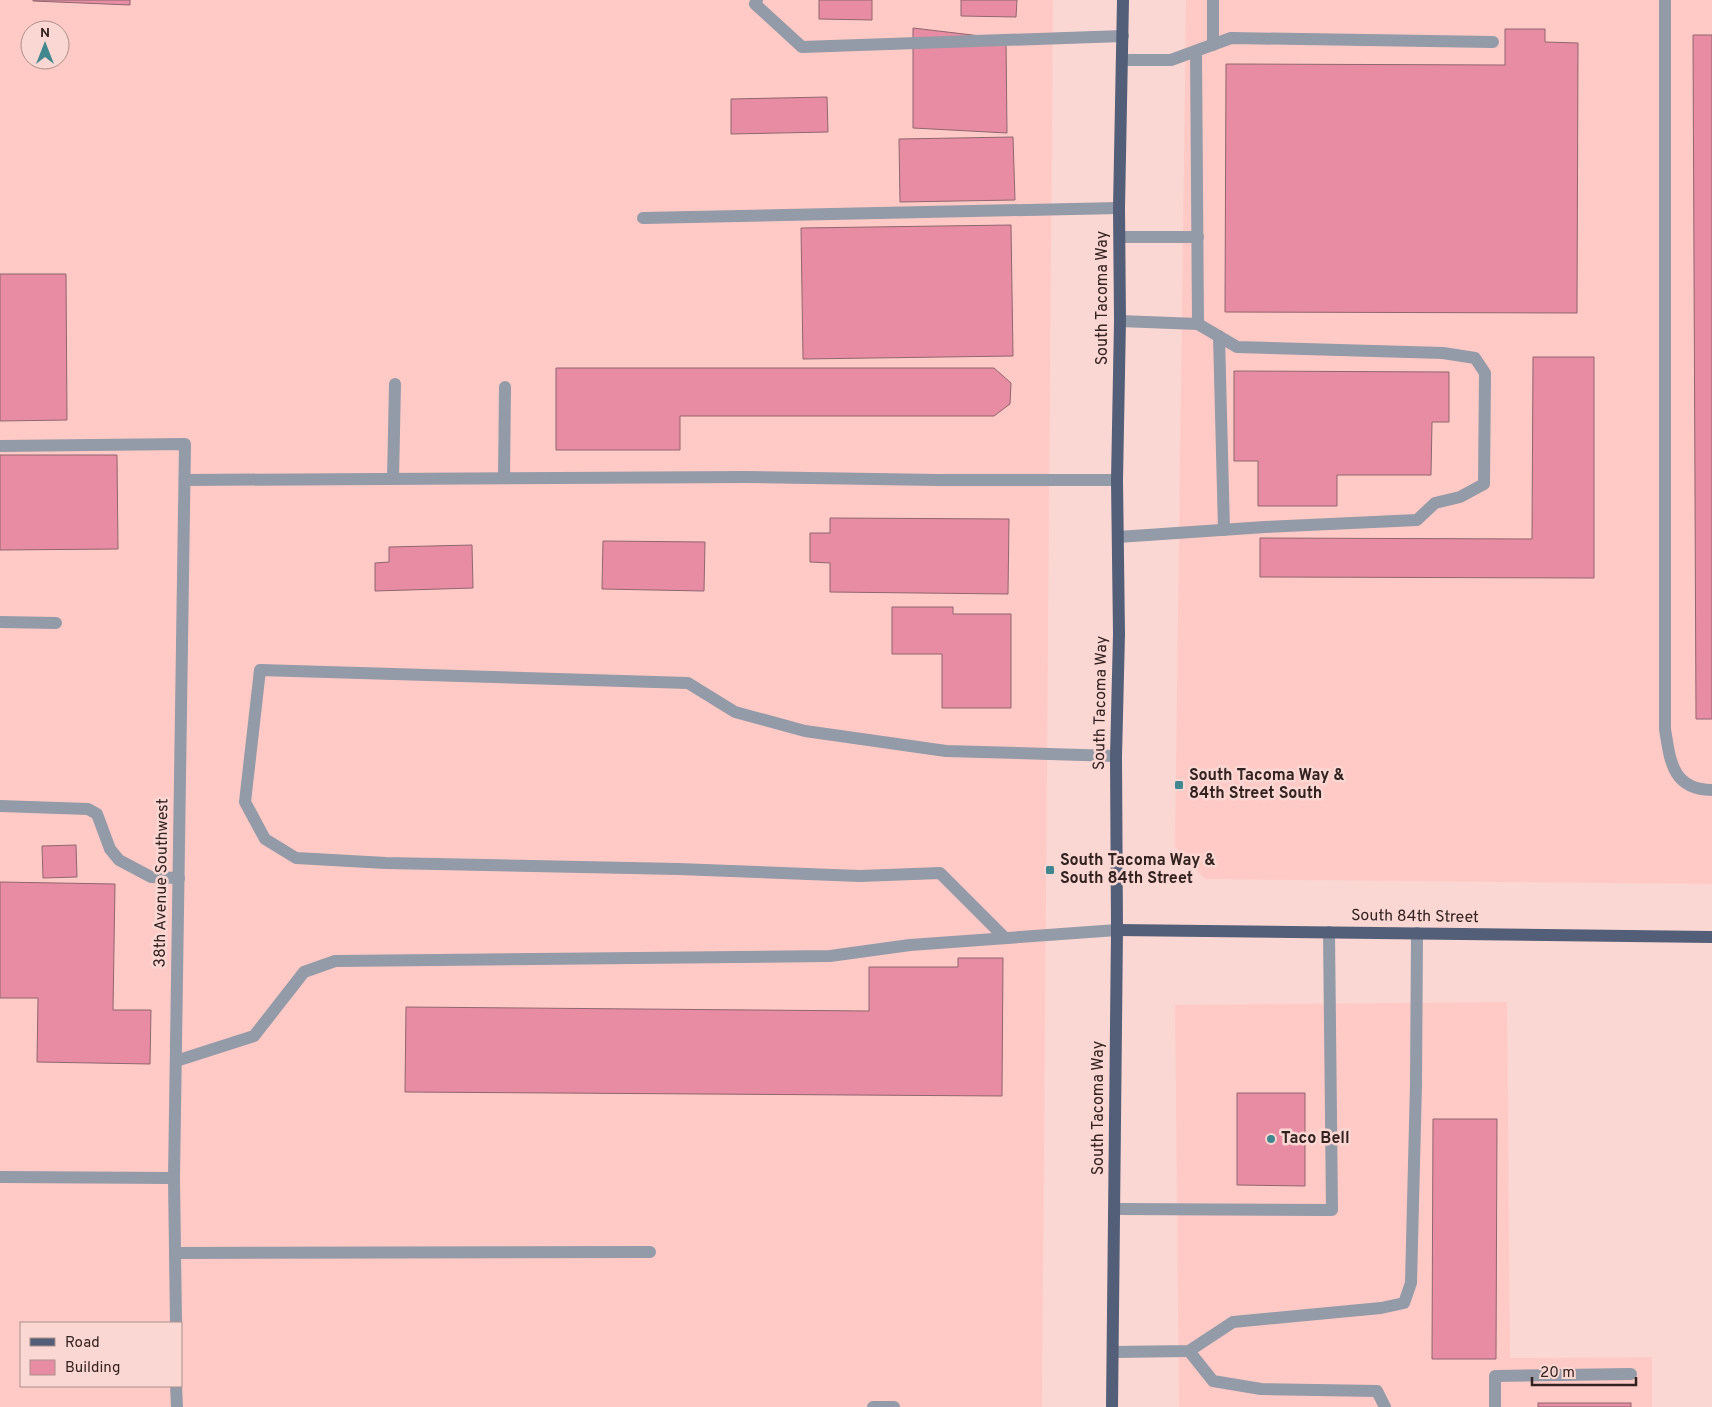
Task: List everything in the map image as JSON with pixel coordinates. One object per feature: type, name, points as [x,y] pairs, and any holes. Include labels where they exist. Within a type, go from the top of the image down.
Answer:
[{"type":"main road","name":"South Tacoma Way","points":[[1112,1407],[1117,930],[1116,756],[1119,634],[1117,480],[1120,321],[1119,208],[1123,0]]},
{"type":"main road","name":"South 84th Street","points":[[1117,930],[1712,937]]},
{"type":"street","points":[[757,0],[755,4],[802,47],[1122,36]]},
{"type":"street","points":[[1212,45],[1213,0]]},
{"type":"street","points":[[1665,0],[1665,729],[1670,761],[1680,780],[1702,790],[1712,790]]},
{"type":"street","points":[[1122,60],[1172,60],[1231,38],[1493,42]]},
{"type":"street","points":[[1196,51],[1198,324]]},
{"type":"street","points":[[643,218],[1119,208]]},
{"type":"street","points":[[1120,237],[1198,237]]},
{"type":"street","points":[[1118,537],[1265,527],[1416,520],[1435,503],[1460,497],[1484,484],[1485,373],[1475,358],[1443,353],[1237,347],[1198,324],[1120,321]]},
{"type":"street","points":[[1219,336],[1224,530]]},
{"type":"street","points":[[394,478],[395,384]]},
{"type":"street","points":[[504,477],[505,387]]},
{"type":"street","name":"38th Avenue Southwest","points":[[0,446],[185,444],[174,1178],[176,1322]]},
{"type":"street","points":[[185,480],[746,477],[1117,480]]},
{"type":"street","points":[[0,622],[56,623]]},
{"type":"street","points":[[1005,938],[940,873],[860,876],[688,869],[386,863],[296,858],[265,839],[246,802],[260,670],[688,683],[735,712],[805,731],[946,751],[1116,756]]},
{"type":"street","points":[[0,806],[88,809],[97,814],[110,849],[119,860],[151,876],[179,878]]},
{"type":"street","points":[[176,1061],[254,1036],[304,972],[335,961],[830,956],[910,945],[1117,930]]},
{"type":"street","points":[[1115,1209],[1332,1210],[1329,932]]},
{"type":"street","points":[[1114,1352],[1189,1352],[1232,1322],[1381,1308],[1404,1303],[1411,1283],[1416,1084],[1417,933]]},
{"type":"street","points":[[0,1177],[174,1178]]},
{"type":"street","points":[[175,1253],[650,1252]]},
{"type":"street","points":[[1189,1352],[1212,1381],[1261,1389],[1377,1391],[1385,1407]]},
{"type":"street","points":[[1495,1407],[1495,1376],[1631,1374]]},
{"type":"street","points":[[176,1387],[176,1407]]},
{"type":"street","points":[[873,1407],[894,1407]]},
{"type":"shaded area","points":[[0,0],[1053,0],[1042,1407],[0,1407]]},
{"type":"shaded area","points":[[1186,0],[1712,0],[1712,884],[1205,879],[1175,847]]},
{"type":"shaded area","points":[[1507,1002],[1510,1358],[1652,1357],[1652,1407],[1179,1407],[1175,1005]]},
{"type":"building","points":[[130,0],[130,5],[33,1]]},
{"type":"building","points":[[819,0],[872,0],[872,20],[819,19]]},
{"type":"building","points":[[961,0],[1017,0],[1016,17],[961,16]]},
{"type":"building","points":[[913,28],[1006,39],[1007,133],[913,128]]},
{"type":"building","points":[[1505,29],[1545,29],[1545,42],[1578,43],[1577,313],[1225,312],[1226,64],[1505,65]]},
{"type":"building","points":[[1693,35],[1712,35],[1712,719],[1696,719]]},
{"type":"building","points":[[827,97],[828,132],[731,134],[731,99]]},
{"type":"building","points":[[1013,137],[1015,200],[900,202],[899,139]]},
{"type":"building","points":[[1011,225],[1013,356],[803,359],[801,228]]},
{"type":"building","points":[[0,274],[66,274],[67,420],[0,421]]},
{"type":"building","points":[[1533,357],[1594,357],[1594,578],[1260,577],[1260,538],[1532,539]]},
{"type":"building","points":[[556,368],[994,368],[1011,383],[1010,404],[994,416],[680,416],[680,450],[556,450]]},
{"type":"building","points":[[1234,371],[1449,372],[1449,422],[1432,422],[1431,475],[1337,475],[1337,506],[1258,506],[1258,461],[1234,461]]},
{"type":"building","points":[[0,455],[117,455],[118,549],[0,550]]},
{"type":"building","points":[[830,518],[1009,519],[1008,594],[830,592],[830,563],[810,562],[810,533],[830,533]]},
{"type":"building","points":[[603,541],[705,542],[704,591],[602,589]]},
{"type":"building","points":[[472,545],[473,588],[375,591],[375,563],[389,562],[389,547]]},
{"type":"building","points":[[892,607],[953,607],[953,614],[1011,614],[1011,708],[942,708],[942,654],[892,654]]},
{"type":"building","points":[[76,845],[77,877],[43,878],[42,846]]},
{"type":"building","points":[[0,882],[115,884],[113,1010],[151,1010],[150,1064],[37,1062],[38,998],[0,998]]},
{"type":"building","points":[[958,958],[1003,958],[1002,1096],[405,1092],[406,1007],[869,1011],[869,967],[958,967]]},
{"type":"building","name":"Taco Bell","points":[[1237,1093],[1305,1093],[1305,1186],[1237,1185]]},
{"type":"building","points":[[1433,1119],[1497,1119],[1496,1359],[1432,1359]]},
{"type":"building","points":[[1538,1403],[1631,1403],[1631,1407],[1538,1407]]},
{"type":"place","name":"South Tacoma Way & 84th Street South","points":[[1179,785]]},
{"type":"place","name":"South Tacoma Way & South 84th Street","points":[[1050,870]]},
{"type":"place","name":"Taco Bell","points":[[1271,1139]]}]
